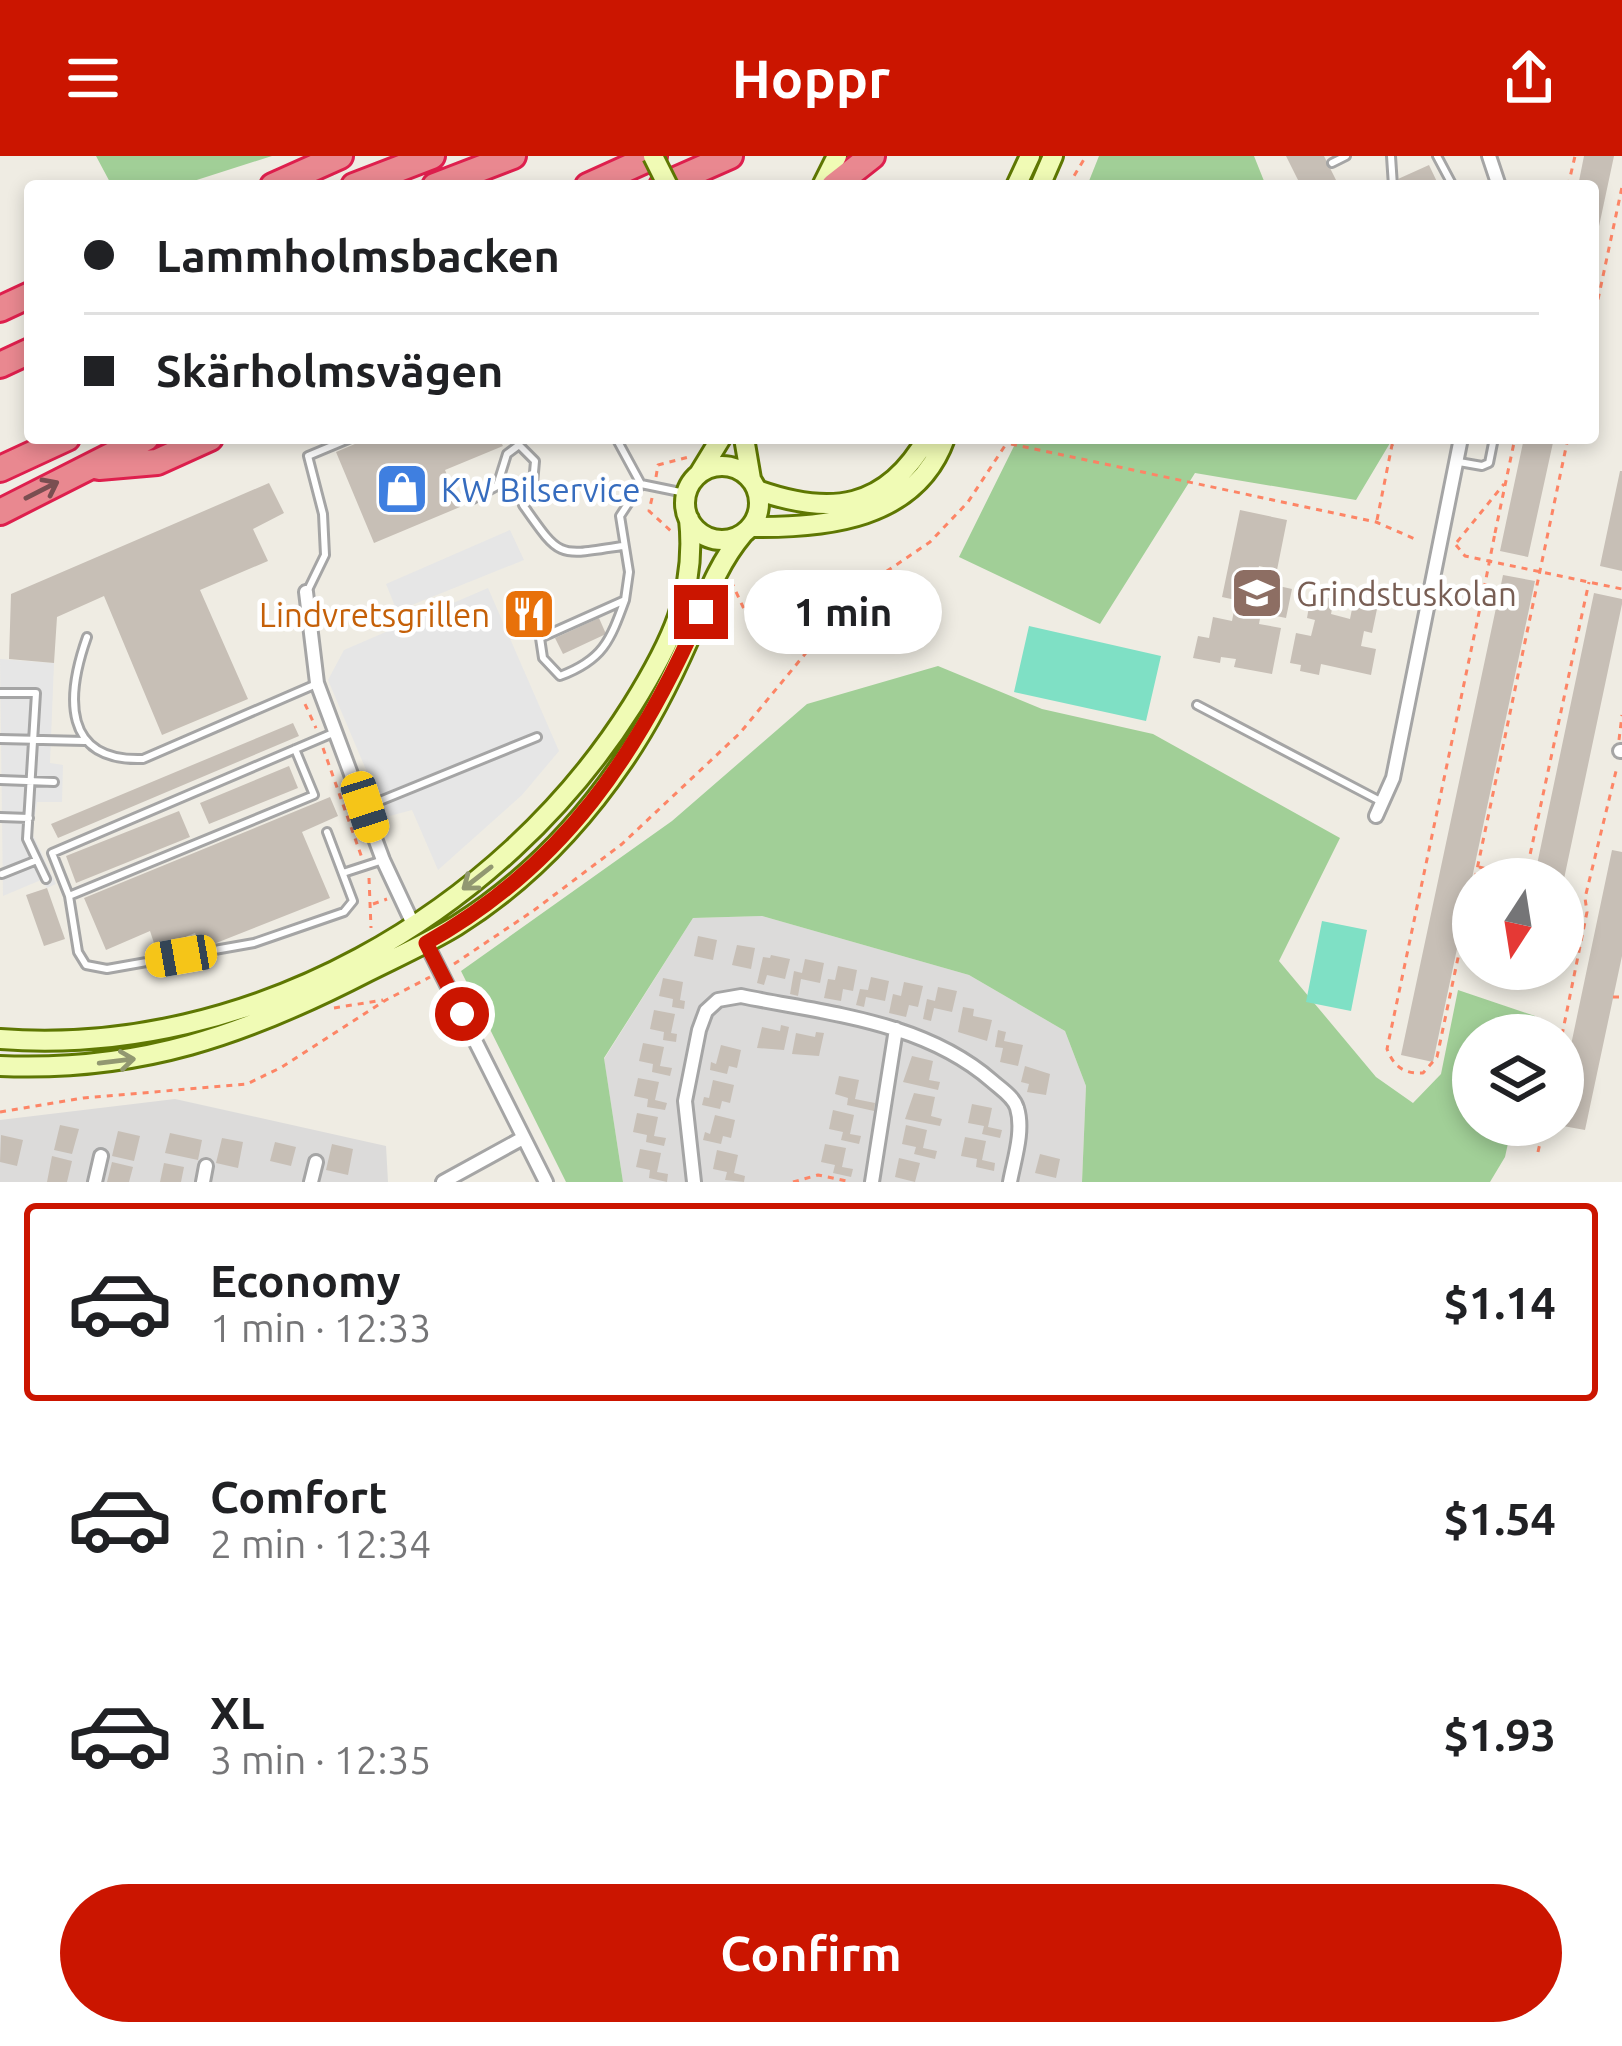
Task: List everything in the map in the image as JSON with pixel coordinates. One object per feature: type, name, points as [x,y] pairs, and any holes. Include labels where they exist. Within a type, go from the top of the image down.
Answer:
[{"type":"highway","points":[[286,180],[340,156]]},
{"type":"highway","points":[[370,180],[432,156]]},
{"type":"highway","points":[[451,180],[514,156]]},
{"type":"highway","points":[[601,180],[654,156]]},
{"type":"highway","points":[[678,180],[730,156]]},
{"type":"highway","points":[[842,180],[872,156]]},
{"type":"highway","points":[[0,469],[55,444]]},
{"type":"highway","points":[[0,512],[134,444]]},
{"type":"highway","points":[[84,469],[157,462],[197,444]]},
{"type":"main road","points":[[0,1039],[119,1034],[229,1010],[317,980],[380,949],[485,872],[538,826],[618,728],[660,656],[692,567],[685,493],[717,444]]},
{"type":"main road","points":[[0,1066],[62,1066],[146,1057],[248,1029],[426,943],[522,876],[598,796],[654,713],[715,574],[747,531],[760,503],[745,444]]},
{"type":"main road","points":[[699,474],[727,466],[754,484],[806,505],[840,505],[893,482],[922,444]]},
{"type":"main road","points":[[689,519],[712,539],[747,531],[825,526],[894,502],[920,479],[941,444]]},
{"type":"main road","points":[[413,925],[426,943]]},
{"type":"street","points":[[1380,810],[1393,778],[1459,444]]},
{"type":"street","points":[[306,592],[317,683],[382,860],[413,925]]},
{"type":"street","points":[[426,943],[546,1182]]},
{"type":"street","points":[[694,1182],[685,1101],[699,1030],[706,1011],[718,1000],[741,996],[896,1029],[933,1040],[967,1059],[1011,1097],[1017,1109],[1018,1137],[1010,1182]]},
{"type":"street","points":[[872,1182],[896,1029]]},
{"type":"street","points":[[443,1182],[523,1138]]},
{"type":"street","points":[[95,1182],[101,1156]]},
{"type":"street","points":[[311,1182],[316,1162]]},
{"type":"street","points":[[203,1182],[206,1166]]},
{"type":"lane","points":[[1332,164],[1346,156]]},
{"type":"lane","points":[[306,592],[325,555],[323,514],[308,455],[336,444]]},
{"type":"lane","points":[[618,444],[641,484],[685,493]]},
{"type":"lane","points":[[1455,462],[1489,463],[1493,444]]},
{"type":"lane","points":[[471,500],[496,486],[507,454],[519,445],[535,461],[523,505],[551,545],[568,554],[622,546]]},
{"type":"lane","points":[[625,600],[540,638],[543,658],[560,676],[586,666],[609,642],[625,600],[629,572],[620,516],[641,484]]},
{"type":"lane","points":[[85,741],[73,713],[77,664],[87,638]]},
{"type":"lane","points":[[0,739],[85,741],[118,760],[143,759],[317,683]]},
{"type":"lane","points":[[0,693],[36,694],[27,839],[46,879]]},
{"type":"lane","points":[[1197,705],[1380,810]]},
{"type":"lane","points":[[327,832],[353,901],[344,912],[254,943],[107,969],[86,964],[78,952],[69,896],[52,853],[336,732]]},
{"type":"lane","points":[[365,807],[537,736]]},
{"type":"lane","points":[[69,896],[314,795],[295,749]]},
{"type":"lane","points":[[0,781],[54,782]]},
{"type":"lane","points":[[0,817],[29,818]]},
{"type":"lane","points":[[2,874],[37,860]]},
{"type":"lane","points":[[344,873],[382,860]]},
{"type":"path","points":[[1599,295],[1622,187]]},
{"type":"path","points":[[1611,240],[1622,243]]},
{"type":"path","points":[[0,1112],[83,1098],[247,1084],[404,989],[441,973],[622,844],[740,733],[856,592],[930,542],[968,502],[1008,444]]},
{"type":"path","points":[[1024,444],[1376,522],[1415,539]]},
{"type":"path","points":[[1376,522],[1393,444]]},
{"type":"path","points":[[1452,986],[1437,1058],[1423,1073],[1392,1064],[1387,1049],[1514,444]]},
{"type":"path","points":[[1479,858],[1567,444]]},
{"type":"path","points":[[675,537],[649,511],[658,465],[677,463],[694,454]]},
{"type":"path","points":[[1506,483],[1454,544],[1465,556],[1622,589]]},
{"type":"path","points":[[715,574],[734,584],[744,609],[755,614],[768,609],[786,584],[804,581],[830,619]]},
{"type":"path","points":[[1529,858],[1588,582]]},
{"type":"path","points":[[300,691],[365,866],[373,904],[398,896]]},
{"type":"path","points":[[1584,926],[1585,898],[1621,751],[1622,715]]},
{"type":"path","points":[[1613,997],[1622,997]]},
{"type":"path","points":[[1538,1152],[1539,1146]]},
{"type":"path","points":[[793,1182],[818,1175],[851,1182]]},
{"type":"shaded area","points":[[510,530],[524,560],[397,611],[386,584]]},
{"type":"shaded area","points":[[488,588],[559,751],[522,795],[438,870],[412,810],[386,817],[328,680],[344,650]]},
{"type":"shaded area","points":[[0,659],[54,663],[50,763],[63,765],[62,802],[37,802],[32,833],[56,884],[47,888],[41,880],[3,896]]},
{"type":"shaded area","points":[[762,916],[969,975],[1065,1031],[1086,1086],[1082,1182],[623,1182],[604,1059],[693,918]]},
{"type":"shaded area","points":[[175,1099],[386,1146],[388,1182],[0,1182],[0,1120]]},
{"type":"green space","points":[[96,156],[272,156],[197,180],[109,180]]},
{"type":"green space","points":[[1099,156],[1254,156],[1264,180],[1089,180]]},
{"type":"green space","points":[[1015,444],[1389,444],[1356,500],[1195,473],[1100,624],[959,557]]},
{"type":"green space","points":[[1029,626],[1161,656],[1146,721],[1014,692]]},
{"type":"green space","points":[[938,666],[1042,709],[1153,734],[1340,838],[1279,961],[1376,1077],[1413,1103],[1441,1074],[1452,1020],[1452,1146],[1507,1146],[1490,1182],[1082,1182],[1086,1086],[1065,1031],[969,975],[762,916],[693,918],[604,1058],[623,1182],[566,1182],[461,971],[672,821],[807,704]]},
{"type":"green space","points":[[1322,921],[1367,930],[1351,1011],[1306,1002]]},
{"type":"green space","points":[[1458,990],[1529,1014],[1453,1014]]},
{"type":"building","points":[[1286,156],[1324,156],[1336,180],[1298,180]]},
{"type":"building","points":[[1584,156],[1614,156],[1599,226],[1599,180],[1579,180]]},
{"type":"building","points":[[1429,165],[1436,180],[1399,180]]},
{"type":"building","name":"KW Bilservice","points":[[355,444],[503,446],[445,470],[460,507],[374,543],[336,452]]},
{"type":"building","points":[[1523,444],[1553,444],[1528,557],[1500,551]]},
{"type":"building","points":[[1622,471],[1622,571],[1600,566]]},
{"type":"building","points":[[269,483],[284,513],[253,529],[268,561],[200,590],[248,699],[162,735],[104,596],[57,617],[54,663],[9,659],[11,594]]},
{"type":"building","name":"Grindstuskolan","points":[[1240,510],[1287,520],[1277,570],[1259,566],[1256,581],[1292,589],[1286,618],[1261,613],[1259,624],[1281,628],[1272,674],[1234,667],[1236,659],[1221,657],[1220,663],[1193,658],[1198,636],[1209,638],[1213,617],[1232,621],[1236,600],[1222,597]]},
{"type":"building","points":[[1503,575],[1535,581],[1476,858],[1452,858],[1452,972],[1433,1062],[1401,1055]]},
{"type":"building","points":[[1594,593],[1622,599],[1568,858],[1538,858]]},
{"type":"building","points":[[1311,595],[1334,599],[1331,614],[1350,619],[1353,604],[1377,609],[1372,633],[1364,631],[1361,646],[1376,649],[1371,675],[1321,664],[1319,675],[1290,663],[1296,633],[1311,636],[1315,620],[1307,618]]},
{"type":"building","name":"Lindvretsgrillen","points":[[533,597],[544,622],[525,630],[514,605]]},
{"type":"building","points":[[599,618],[606,634],[563,654],[555,638]]},
{"type":"building","points":[[293,723],[299,736],[58,838],[51,824]]},
{"type":"building","points":[[289,766],[298,788],[209,824],[200,803]]},
{"type":"building","points":[[330,797],[338,816],[302,832],[330,898],[201,949],[195,933],[156,949],[150,931],[106,950],[84,898]]},
{"type":"building","points":[[179,811],[190,837],[76,883],[66,856]]},
{"type":"building","points":[[1612,850],[1622,852],[1622,956],[1585,1130],[1584,1014],[1578,1014]]},
{"type":"building","points":[[47,888],[65,939],[44,946],[26,895]]},
{"type":"building","points":[[698,936],[717,940],[713,960],[694,956]]},
{"type":"building","points":[[737,945],[755,948],[751,969],[732,965]]},
{"type":"building","points":[[763,957],[790,959],[785,979],[767,975],[764,985],[757,983]]},
{"type":"building","points":[[805,959],[824,963],[820,983],[801,979],[798,996],[790,994],[794,971],[802,973]]},
{"type":"building","points":[[838,966],[857,970],[853,991],[843,989],[841,1001],[824,998],[828,979],[835,980]]},
{"type":"building","points":[[871,977],[889,981],[885,1001],[866,997],[864,1007],[856,1005],[860,989],[868,990]]},
{"type":"building","points":[[663,978],[683,982],[680,1000],[685,1001],[684,1009],[672,1007],[673,999],[659,996]]},
{"type":"building","points":[[904,982],[923,986],[918,1007],[909,1005],[906,1017],[889,1013],[893,994],[901,996]]},
{"type":"building","points":[[938,987],[957,991],[952,1012],[934,1008],[931,1021],[923,1019],[927,999],[935,1001]]},
{"type":"building","points":[[963,1007],[974,1009],[973,1016],[992,1020],[987,1041],[958,1032]]},
{"type":"building","points":[[654,1010],[675,1014],[671,1033],[677,1034],[676,1042],[663,1040],[664,1032],[650,1029]]},
{"type":"building","points":[[781,1025],[789,1027],[784,1050],[757,1048],[762,1027],[780,1031]]},
{"type":"building","points":[[998,1030],[1006,1032],[1004,1041],[1023,1045],[1018,1066],[1000,1062],[1003,1048],[995,1047]]},
{"type":"building","points":[[816,1032],[824,1033],[819,1056],[792,1054],[796,1033],[815,1037]]},
{"type":"building","points":[[643,1043],[664,1047],[660,1066],[672,1068],[670,1076],[652,1072],[653,1064],[639,1061]]},
{"type":"building","points":[[721,1045],[741,1050],[737,1068],[729,1066],[727,1074],[710,1070]]},
{"type":"building","points":[[912,1056],[933,1061],[929,1080],[940,1082],[938,1090],[903,1082]]},
{"type":"building","points":[[1025,1066],[1050,1074],[1046,1095],[1027,1092],[1029,1084],[1021,1082]]},
{"type":"building","points":[[839,1076],[859,1080],[855,1099],[875,1103],[874,1111],[847,1105],[848,1098],[835,1094]]},
{"type":"building","points":[[638,1078],[659,1082],[655,1100],[667,1103],[665,1110],[647,1107],[648,1099],[634,1096]]},
{"type":"building","points":[[713,1080],[734,1085],[730,1103],[722,1101],[720,1109],[702,1105]]},
{"type":"building","points":[[914,1093],[935,1097],[931,1116],[942,1119],[940,1126],[905,1119]]},
{"type":"building","points":[[972,1104],[992,1108],[988,1127],[1002,1130],[1000,1138],[982,1134],[984,1126],[968,1123]]},
{"type":"building","points":[[833,1110],[854,1115],[850,1134],[861,1136],[859,1144],[841,1140],[843,1132],[829,1129]]},
{"type":"building","points":[[637,1113],[658,1117],[654,1136],[666,1138],[664,1146],[646,1142],[647,1135],[633,1132]]},
{"type":"building","points":[[715,1115],[735,1120],[731,1138],[723,1136],[721,1144],[703,1140],[705,1132],[710,1134]]},
{"type":"building","points":[[60,1125],[79,1129],[72,1154],[54,1150]]},
{"type":"building","points":[[906,1125],[927,1130],[923,1148],[937,1151],[935,1159],[914,1154],[916,1147],[902,1144]]},
{"type":"building","points":[[118,1131],[140,1136],[134,1161],[112,1156]]},
{"type":"building","points":[[170,1133],[202,1140],[198,1160],[165,1153]]},
{"type":"building","points":[[1,1135],[23,1140],[17,1166],[0,1162]]},
{"type":"building","points":[[965,1137],[986,1141],[982,1160],[995,1163],[994,1171],[976,1167],[977,1159],[961,1156]]},
{"type":"building","points":[[222,1138],[243,1142],[238,1168],[216,1163]]},
{"type":"building","points":[[275,1142],[296,1147],[291,1166],[270,1161]]},
{"type":"building","points":[[332,1144],[353,1149],[348,1175],[326,1170]]},
{"type":"building","points":[[825,1144],[846,1148],[842,1167],[853,1169],[851,1177],[833,1173],[835,1165],[821,1162]]},
{"type":"building","points":[[640,1149],[661,1153],[657,1172],[668,1174],[667,1182],[649,1178],[650,1170],[636,1167]]},
{"type":"building","points":[[717,1150],[738,1155],[734,1173],[745,1176],[744,1182],[725,1180],[727,1172],[713,1169]]},
{"type":"building","points":[[1040,1154],[1060,1159],[1056,1178],[1035,1173]]},
{"type":"building","points":[[52,1156],[72,1161],[67,1182],[47,1182]]},
{"type":"building","points":[[899,1158],[920,1163],[915,1182],[895,1177]]},
{"type":"building","points":[[112,1162],[133,1167],[129,1182],[107,1182]]},
{"type":"building","points":[[164,1163],[184,1167],[181,1182],[160,1182]]},
{"type":"place","name":"KW Bilservice","points":[[402,489]]},
{"type":"place","name":"Grindstuskolan","points":[[1257,593]]},
{"type":"place","name":"Lindvretsgrillen","points":[[529,614]]},
{"type":"route","points":[[462,1014],[426,943],[459,924],[539,861],[598,796],[654,713],[701,612]]}]
